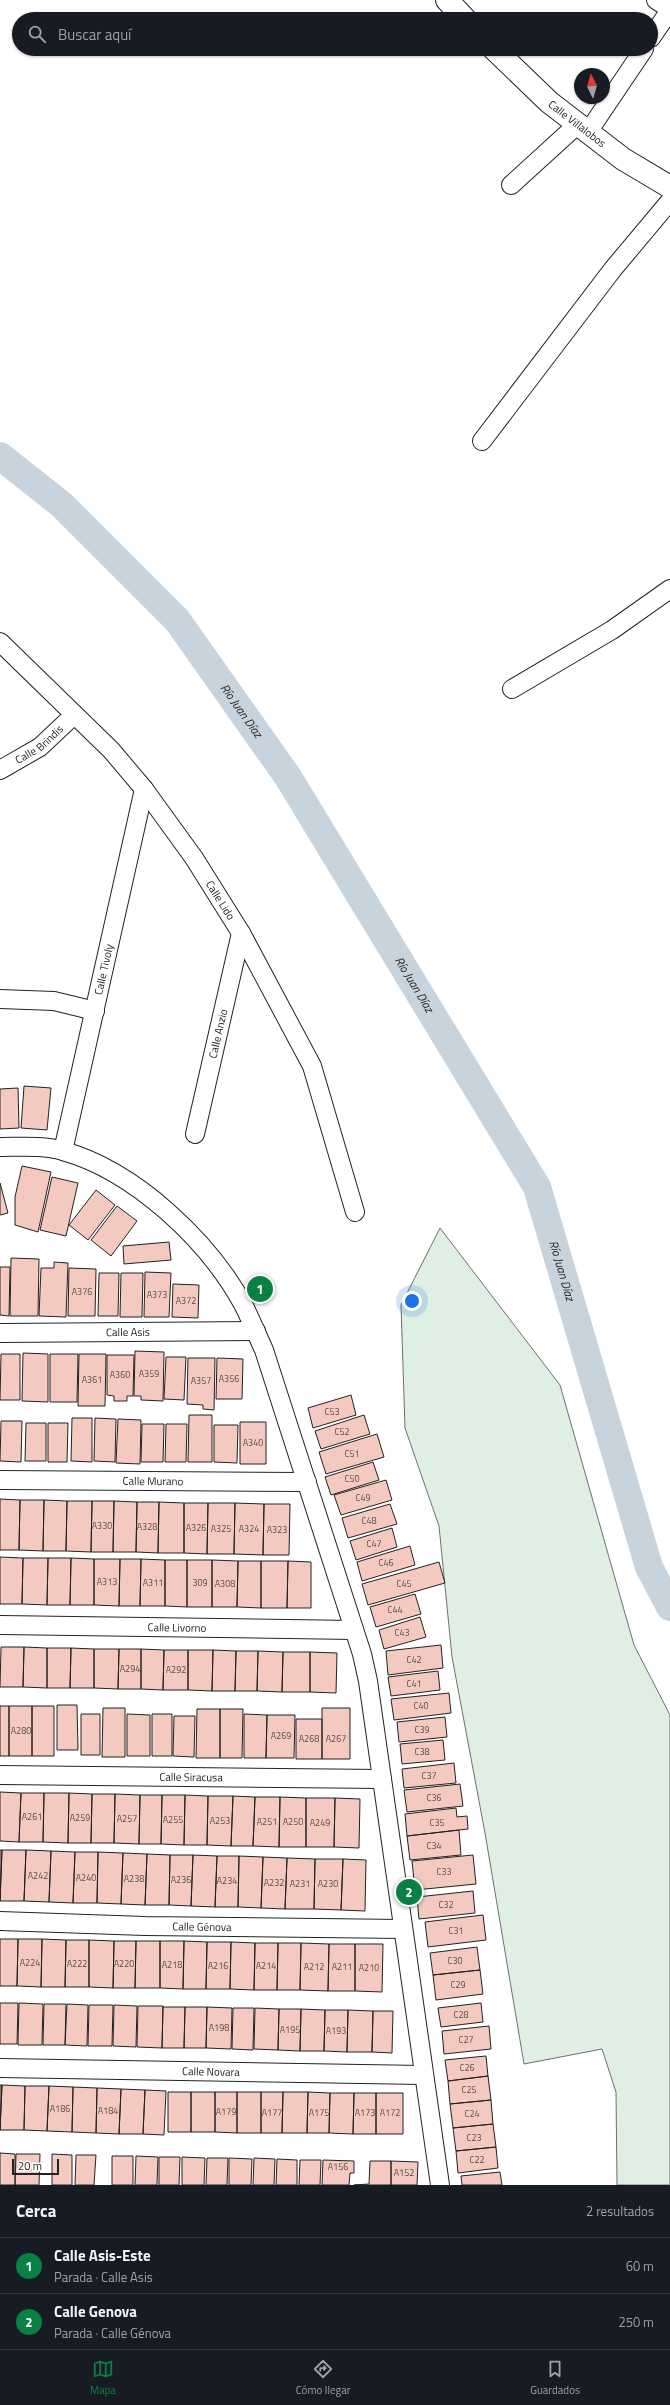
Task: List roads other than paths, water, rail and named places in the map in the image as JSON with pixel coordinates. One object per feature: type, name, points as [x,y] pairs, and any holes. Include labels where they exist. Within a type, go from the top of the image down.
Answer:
[{"type":"main road","points":[[447,0],[458,12]]},
{"type":"main road","name":"Calle Villalobos","points":[[501,56],[549,102],[623,159],[670,187]]},
{"type":"street","points":[[656,0],[670,9],[658,27]]},
{"type":"street","points":[[511,184],[583,128],[639,56]]},
{"type":"street","points":[[482,442],[613,269],[670,201]]},
{"type":"street","points":[[512,689],[612,630],[670,589]]},
{"type":"street","name":"Calle Lido","points":[[0,642],[111,750],[144,789],[194,858],[241,933],[312,1066],[355,1212]]},
{"type":"street","name":"Calle Brindis","points":[[0,770],[40,747],[74,715]]},
{"type":"street","name":"Calle Tivoly","points":[[63,1151],[144,789]]},
{"type":"street","name":"Calle Anzio","points":[[195,1134],[241,933]]},
{"type":"street","points":[[0,999],[54,1001],[95,1011]]},
{"type":"street","points":[[0,1147],[32,1147],[63,1151],[109,1170],[152,1199],[211,1258],[243,1305],[256,1330],[307,1482],[354,1630],[368,1681],[423,2075],[440,2185]]},
{"type":"street","name":"Calle Asis","points":[[0,1333],[256,1330]]},
{"type":"street","name":"Calle Murano","points":[[0,1480],[307,1482]]},
{"type":"street","name":"Calle Livorno","points":[[0,1625],[354,1630]]},
{"type":"street","name":"Calle Siracusa","points":[[0,1775],[382,1779]]},
{"type":"street","name":"Calle Génova","points":[[0,1921],[145,1926],[403,1928]]},
{"type":"street","name":"Calle Novara","points":[[0,2068],[423,2075]]},
{"type":"waterway","name":"Río Juan Díaz","points":[[0,456],[62,505],[177,620],[288,777],[537,1187],[649,1567],[670,1607]]},
{"type":"place","name":"Calle Asis-Este","points":[[260,1289]]},
{"type":"place","name":"Calle Genova","points":[[409,1892]]}]
